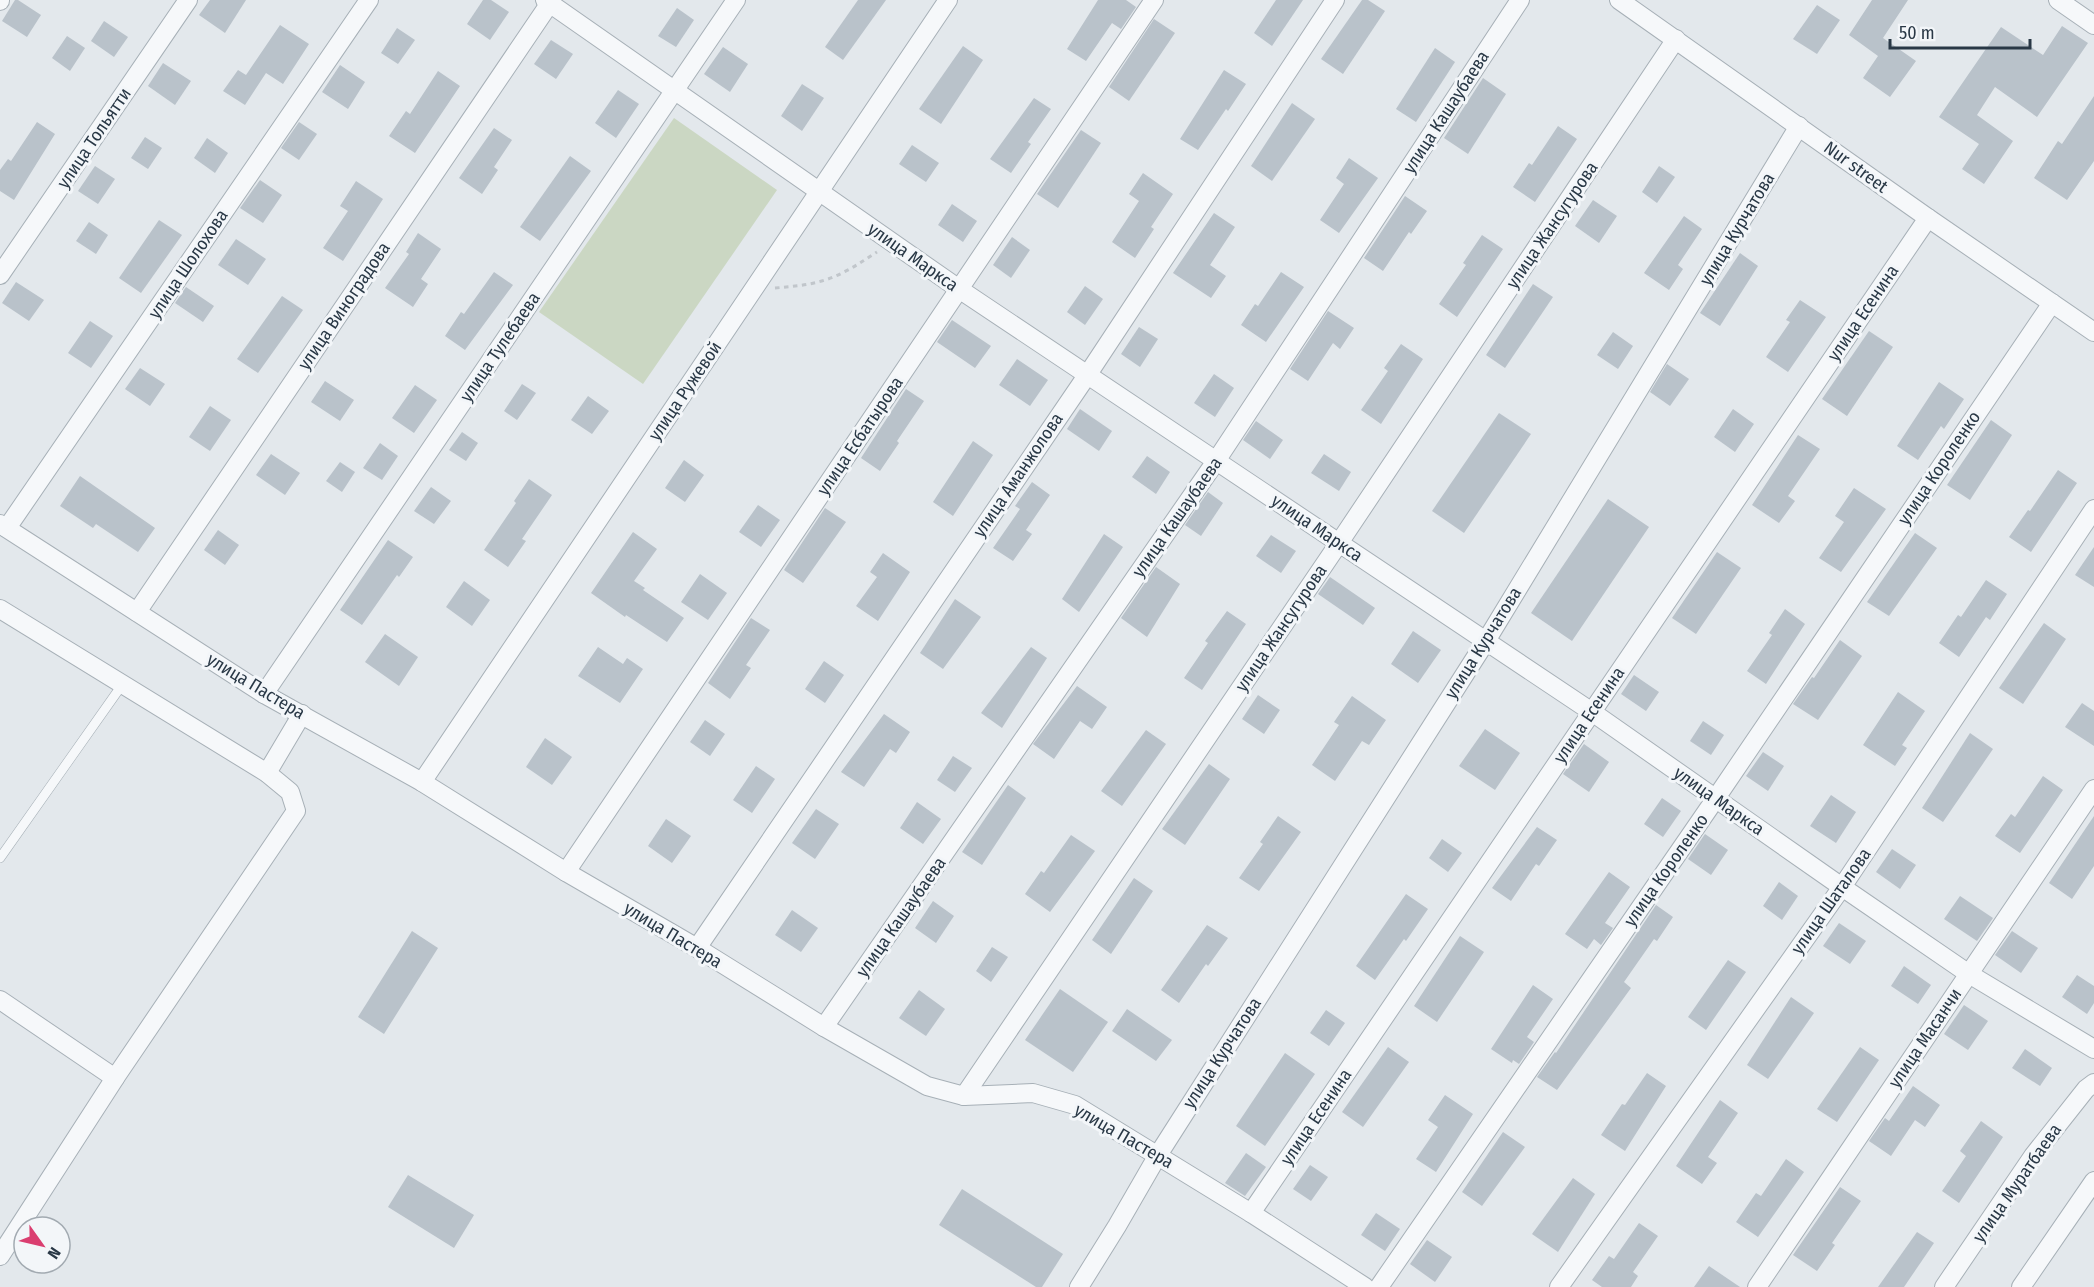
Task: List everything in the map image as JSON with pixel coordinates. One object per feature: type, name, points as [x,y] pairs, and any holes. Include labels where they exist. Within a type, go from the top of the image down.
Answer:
[{"type":"street","name":"улица Тольятти","points":[[0,275],[188,0]]},
{"type":"street","name":"улица Шолохова","points":[[4,526],[369,0]]},
{"type":"street","name":"улица Тулебаева","points":[[264,694],[736,0]]},
{"type":"street","name":"улица Ружевой","points":[[422,782],[948,0]]},
{"type":"street","name":"улица Есбатырова","points":[[566,872],[1154,0]]},
{"type":"street","name":"улица Аманжолова","points":[[697,948],[1088,374],[1335,0]]},
{"type":"street","name":"улица Кашаубаева","points":[[824,1027],[1216,461],[1520,0]]},
{"type":"street","name":"Nur street","points":[[1619,0],[2094,332]]},
{"type":"street","points":[[2058,0],[2094,25]]},
{"type":"street","name":"улица Маркса","points":[[549,1],[959,289],[1592,712],[1969,974],[2094,1049]]},
{"type":"street","name":"улица Виноградова","points":[[137,612],[549,1]]},
{"type":"street","name":"улица Жансугурова","points":[[964,1096],[1339,543],[1676,39]]},
{"type":"street","name":"улица Курчатова","points":[[1079,1287],[1158,1155],[1486,641],[1799,126]]},
{"type":"street","name":"улица Есенина","points":[[1251,1213],[1928,218]]},
{"type":"street","name":"улица Короленко","points":[[1379,1287],[1716,798],[2052,303]]},
{"type":"street","name":"улица Шаталова","points":[[1559,1287],[1842,887],[2094,509]]},
{"type":"street","name":"улица Пастера","points":[[4,526],[264,694],[422,782],[566,872],[927,1086],[964,1096],[1033,1093],[1075,1105],[1251,1213],[1365,1287]]},
{"type":"street","points":[[0,609],[267,772],[290,792],[296,811],[115,1078],[0,1256]]},
{"type":"street","points":[[267,772],[302,714]]},
{"type":"street","name":"улица Масанчи","points":[[1757,1287],[2094,789]]},
{"type":"street","points":[[0,1000],[115,1078]]},
{"type":"street","name":"улица Муратбаева","points":[[1944,1287],[2033,1156],[2086,1089],[2094,1083]]},
{"type":"street","points":[[2021,1287],[2094,1181]]},
{"type":"lane","points":[[0,858],[122,685]]},
{"type":"path","points":[[752,291],[807,285],[826,280],[893,244]]},
{"type":"green space","points":[[674,118],[777,190],[643,384],[539,312]]},
{"type":"building","points":[[15,0],[41,15],[27,37],[2,21]]},
{"type":"building","points":[[210,0],[246,0],[225,33],[199,15]]},
{"type":"building","points":[[483,0],[491,0],[509,12],[490,40],[467,24]]},
{"type":"building","points":[[858,0],[886,0],[843,60],[825,47]]},
{"type":"building","points":[[1098,0],[1126,0],[1136,7],[1121,29],[1112,23],[1086,61],[1067,49]]},
{"type":"building","points":[[1276,0],[1303,0],[1272,46],[1254,33]]},
{"type":"building","points":[[1362,0],[1368,0],[1385,11],[1343,74],[1321,59]]},
{"type":"building","points":[[1872,0],[1908,0],[1883,38],[1916,61],[1890,97],[1863,78],[1878,56],[1849,35]]},
{"type":"building","points":[[1817,5],[1840,20],[1817,54],[1793,39]]},
{"type":"building","points":[[677,8],[694,20],[676,47],[658,36]]},
{"type":"building","points":[[1154,19],[1175,33],[1129,101],[1109,87]]},
{"type":"building","points":[[104,21],[128,37],[114,57],[91,41]]},
{"type":"building","points":[[280,25],[309,44],[283,84],[266,73],[245,105],[223,91],[238,70],[246,75]]},
{"type":"building","points":[[2062,26],[2088,43],[2037,117],[1995,87],[1977,115],[2013,141],[1984,184],[1962,169],[1979,144],[1939,117],[2001,27],[2043,55]]},
{"type":"building","points":[[397,28],[415,40],[398,64],[381,53]]},
{"type":"building","points":[[67,36],[85,48],[70,71],[52,58]]},
{"type":"building","points":[[551,40],[573,54],[556,79],[534,64]]},
{"type":"building","points":[[963,46],[983,60],[941,124],[919,109]]},
{"type":"building","points":[[723,47],[748,64],[730,92],[704,74]]},
{"type":"building","points":[[1435,48],[1455,62],[1416,122],[1396,109]]},
{"type":"building","points":[[163,63],[191,81],[175,105],[148,86]]},
{"type":"building","points":[[340,65],[365,82],[348,109],[322,92]]},
{"type":"building","points":[[1224,70],[1246,84],[1198,150],[1180,139]]},
{"type":"building","points":[[438,71],[460,86],[415,153],[389,136],[406,111],[410,114]]},
{"type":"building","points":[[1483,78],[1506,94],[1468,154],[1444,138]]},
{"type":"building","points":[[802,84],[824,98],[802,131],[781,116]]},
{"type":"building","points":[[618,90],[639,104],[616,138],[595,123]]},
{"type":"building","points":[[2094,96],[2094,161],[2067,200],[2034,178],[2058,141],[2062,144]]},
{"type":"building","points":[[1034,98],[1051,109],[1028,142],[1031,144],[1011,173],[990,159]]},
{"type":"building","points":[[1292,103],[1315,119],[1272,181],[1251,166]]},
{"type":"building","points":[[37,122],[55,134],[14,200],[0,191],[0,170],[8,159],[11,161]]},
{"type":"building","points":[[299,122],[317,134],[299,160],[281,148]]},
{"type":"building","points":[[1558,126],[1577,139],[1535,202],[1513,187],[1529,163],[1532,165]]},
{"type":"building","points":[[494,128],[512,140],[494,167],[498,170],[482,194],[459,178]]},
{"type":"building","points":[[1081,130],[1101,143],[1058,208],[1037,194]]},
{"type":"building","points":[[145,137],[162,148],[148,169],[131,158]]},
{"type":"building","points":[[207,138],[228,153],[215,173],[194,158]]},
{"type":"building","points":[[912,145],[939,163],[926,182],[899,164]]},
{"type":"building","points":[[570,156],[591,171],[540,241],[520,227]]},
{"type":"building","points":[[1349,158],[1378,178],[1339,233],[1320,220],[1344,184],[1336,178]]},
{"type":"building","points":[[95,166],[115,179],[98,204],[78,191]]},
{"type":"building","points":[[1659,166],[1675,177],[1657,203],[1642,192]]},
{"type":"building","points":[[1143,173],[1173,194],[1151,227],[1154,229],[1135,258],[1112,242],[1139,201],[1129,194]]},
{"type":"building","points":[[260,180],[282,195],[263,223],[240,208]]},
{"type":"building","points":[[356,181],[383,199],[343,261],[323,248],[348,211],[340,206]]},
{"type":"building","points":[[1405,196],[1427,211],[1411,234],[1409,232],[1383,271],[1364,258]]},
{"type":"building","points":[[1593,200],[1617,216],[1599,243],[1575,226]]},
{"type":"building","points":[[952,204],[977,221],[963,242],[938,225]]},
{"type":"building","points":[[1214,213],[1235,227],[1210,265],[1226,276],[1211,298],[1173,273]]},
{"type":"building","points":[[1684,216],[1702,229],[1678,265],[1683,269],[1669,290],[1644,273]]},
{"type":"building","points":[[159,220],[182,235],[141,293],[119,278]]},
{"type":"building","points":[[89,222],[108,235],[96,254],[76,241]]},
{"type":"building","points":[[418,233],[441,249],[421,279],[428,284],[413,307],[385,288],[409,254],[406,252]]},
{"type":"building","points":[[1482,235],[1503,249],[1457,317],[1439,304],[1466,265],[1463,263]]},
{"type":"building","points":[[1012,237],[1030,250],[1011,278],[993,265]]},
{"type":"building","points":[[236,239],[266,259],[248,285],[218,265]]},
{"type":"building","points":[[1740,253],[1758,266],[1720,326],[1700,313]]},
{"type":"building","points":[[494,272],[513,285],[465,350],[445,336],[461,312],[464,314]]},
{"type":"building","points":[[1281,272],[1304,287],[1266,342],[1241,325],[1255,304],[1258,306]]},
{"type":"building","points":[[16,282],[44,300],[29,321],[2,303]]},
{"type":"building","points":[[1533,284],[1553,297],[1505,368],[1486,355]]},
{"type":"building","points":[[1085,286],[1103,299],[1085,325],[1067,312]]},
{"type":"building","points":[[186,287],[214,306],[203,322],[175,303]]},
{"type":"building","points":[[282,296],[303,310],[258,373],[237,359]]},
{"type":"building","points":[[1800,300],[1826,317],[1788,372],[1766,357],[1790,322],[1786,320]]},
{"type":"building","points":[[1328,311],[1354,328],[1340,349],[1333,343],[1308,381],[1290,369]]},
{"type":"building","points":[[952,320],[991,346],[975,368],[937,342]]},
{"type":"building","points":[[90,321],[113,336],[91,368],[68,353]]},
{"type":"building","points":[[1139,327],[1158,339],[1140,367],[1121,354]]},
{"type":"building","points":[[1869,331],[1893,347],[1847,416],[1822,399]]},
{"type":"building","points":[[1613,332],[1633,346],[1618,369],[1597,355]]},
{"type":"building","points":[[1401,344],[1423,359],[1381,424],[1361,410],[1388,371],[1384,368]]},
{"type":"building","points":[[1017,359],[1048,380],[1030,406],[999,385]]},
{"type":"building","points":[[1667,364],[1689,379],[1670,406],[1650,392]]},
{"type":"building","points":[[140,368],[165,384],[150,406],[125,389]]},
{"type":"building","points":[[1214,374],[1234,388],[1215,417],[1194,403]]},
{"type":"building","points":[[325,381],[354,400],[340,421],[311,402]]},
{"type":"building","points":[[1939,382],[1964,399],[1944,429],[1941,426],[1918,460],[1897,446]]},
{"type":"building","points":[[522,384],[536,393],[517,420],[504,411]]},
{"type":"building","points":[[415,385],[437,400],[414,433],[392,418]]},
{"type":"building","points":[[906,389],[924,401],[880,471],[861,458]]},
{"type":"building","points":[[588,396],[609,411],[592,434],[571,420]]},
{"type":"building","points":[[210,406],[231,420],[210,451],[189,437]]},
{"type":"building","points":[[1080,409],[1112,431],[1099,451],[1067,429]]},
{"type":"building","points":[[1733,409],[1754,424],[1735,452],[1714,437]]},
{"type":"building","points":[[1499,413],[1531,434],[1464,533],[1432,511]]},
{"type":"building","points":[[1991,420],[2012,435],[1970,500],[1947,485]]},
{"type":"building","points":[[1256,421],[1283,440],[1270,459],[1243,440]]},
{"type":"building","points":[[462,432],[478,443],[466,461],[449,450]]},
{"type":"building","points":[[1798,435],[1820,449],[1788,496],[1795,501],[1779,523],[1752,505]]},
{"type":"building","points":[[973,441],[993,455],[953,516],[933,502]]},
{"type":"building","points":[[380,443],[398,456],[382,480],[363,468]]},
{"type":"building","points":[[271,454],[300,473],[285,495],[256,475]]},
{"type":"building","points":[[1324,454],[1351,472],[1339,491],[1311,473]]},
{"type":"building","points":[[1147,456],[1170,472],[1156,494],[1132,477]]},
{"type":"building","points":[[684,460],[704,475],[685,502],[665,488]]},
{"type":"building","points":[[340,462],[355,472],[342,492],[326,481]]},
{"type":"building","points":[[2058,470],[2077,483],[2031,552],[2009,537]]},
{"type":"building","points":[[80,476],[155,528],[138,552],[96,524],[93,528],[60,506]]},
{"type":"building","points":[[529,479],[552,495],[522,539],[526,541],[508,567],[484,550],[516,503],[514,501]]},
{"type":"building","points":[[1032,482],[1050,495],[1026,530],[1032,534],[1013,561],[993,548],[1020,509],[1015,506]]},
{"type":"building","points":[[431,487],[451,501],[434,524],[414,511]]},
{"type":"building","points":[[1854,488],[1886,509],[1841,572],[1819,558],[1844,522],[1835,516]]},
{"type":"building","points":[[1208,492],[1223,503],[1201,536],[1185,525]]},
{"type":"building","points":[[1608,499],[1649,527],[1572,641],[1531,613]]},
{"type":"building","points":[[758,505],[780,520],[761,547],[739,532]]},
{"type":"building","points":[[825,508],[846,522],[803,583],[784,570]]},
{"type":"building","points":[[218,530],[239,545],[225,565],[204,550]]},
{"type":"building","points":[[633,532],[657,549],[634,581],[645,588],[643,590],[684,618],[667,642],[591,593]]},
{"type":"building","points":[[1915,533],[1937,548],[1889,616],[1867,602]]},
{"type":"building","points":[[1104,534],[1123,547],[1079,612],[1062,599]]},
{"type":"building","points":[[1271,535],[1296,551],[1281,573],[1256,556]]},
{"type":"building","points":[[388,540],[413,557],[399,577],[397,575],[362,625],[340,610]]},
{"type":"building","points":[[2094,547],[2094,587],[2075,575]]},
{"type":"building","points":[[1717,552],[1741,568],[1696,634],[1672,618]]},
{"type":"building","points":[[883,553],[910,572],[878,621],[856,606],[877,577],[870,572]]},
{"type":"building","points":[[1156,567],[1180,584],[1147,637],[1121,618]]},
{"type":"building","points":[[700,574],[727,593],[708,620],[681,602]]},
{"type":"building","points":[[1330,577],[1375,608],[1363,625],[1318,594]]},
{"type":"building","points":[[1986,580],[2007,594],[1990,620],[1986,617],[1959,657],[1939,643],[1958,615],[1961,617]]},
{"type":"building","points":[[464,581],[490,600],[472,626],[446,607]]},
{"type":"building","points":[[955,599],[981,617],[943,669],[920,653]]},
{"type":"building","points":[[1785,609],[1805,624],[1766,684],[1747,671],[1772,635],[1769,633]]},
{"type":"building","points":[[1227,611],[1246,624],[1202,690],[1184,678],[1208,643],[1205,641]]},
{"type":"building","points":[[751,618],[770,630],[746,665],[751,668],[730,699],[708,683]]},
{"type":"building","points":[[2044,623],[2066,639],[2023,704],[1999,688]]},
{"type":"building","points":[[1413,631],[1441,650],[1418,683],[1391,664]]},
{"type":"building","points":[[385,634],[418,657],[399,686],[365,662]]},
{"type":"building","points":[[1840,640],[1862,656],[1818,720],[1793,704]]},
{"type":"building","points":[[598,647],[623,664],[627,658],[643,669],[620,703],[578,676]]},
{"type":"building","points":[[1031,647],[1047,658],[1002,728],[981,713]]},
{"type":"building","points":[[824,661],[844,675],[825,703],[805,689]]},
{"type":"building","points":[[1634,675],[1659,692],[1646,711],[1621,694]]},
{"type":"building","points":[[1077,686],[1107,707],[1092,729],[1080,721],[1054,759],[1033,744]]},
{"type":"building","points":[[1898,692],[1925,711],[1902,745],[1907,748],[1895,766],[1863,745]]},
{"type":"building","points":[[1258,695],[1280,710],[1264,734],[1242,719]]},
{"type":"building","points":[[1352,696],[1386,720],[1369,745],[1362,741],[1335,781],[1312,765],[1339,725],[1334,722]]},
{"type":"building","points":[[2082,703],[2094,711],[2094,746],[2065,727]]},
{"type":"building","points":[[884,714],[910,732],[896,753],[890,749],[864,787],[841,772]]},
{"type":"building","points":[[705,720],[725,734],[710,756],[690,742]]},
{"type":"building","points":[[1703,721],[1724,735],[1711,755],[1690,741]]},
{"type":"building","points":[[1485,729],[1520,753],[1495,790],[1459,766]]},
{"type":"building","points":[[1146,730],[1166,744],[1122,806],[1101,791]]},
{"type":"building","points":[[1970,733],[1993,749],[1943,822],[1922,808]]},
{"type":"building","points":[[545,738],[572,757],[552,785],[526,767]]},
{"type":"building","points":[[1584,744],[1609,762],[1589,792],[1563,774]]},
{"type":"building","points":[[1763,752],[1784,766],[1768,791],[1746,776]]},
{"type":"building","points":[[953,756],[972,768],[955,792],[937,780]]},
{"type":"building","points":[[1209,764],[1230,779],[1185,845],[1162,829]]},
{"type":"building","points":[[756,766],[775,779],[752,813],[733,800]]},
{"type":"building","points":[[2043,776],[2063,790],[2020,853],[1995,836],[2011,814],[2015,817]]},
{"type":"building","points":[[1008,785],[1026,798],[982,865],[962,852]]},
{"type":"building","points":[[1831,795],[1856,812],[1836,843],[1810,826]]},
{"type":"building","points":[[1662,798],[1681,811],[1663,837],[1644,824]]},
{"type":"building","points":[[917,802],[941,819],[923,844],[900,828]]},
{"type":"building","points":[[816,809],[839,824],[815,859],[792,843]]},
{"type":"building","points":[[1278,816],[1301,832],[1259,891],[1239,878],[1263,844],[1260,842]]},
{"type":"building","points":[[2094,816],[2094,866],[2072,899],[2049,883]]},
{"type":"building","points":[[666,819],[691,836],[672,863],[648,846]]},
{"type":"building","points":[[1537,827],[1557,840],[1539,866],[1536,864],[1511,901],[1492,888]]},
{"type":"building","points":[[1705,834],[1728,850],[1711,875],[1688,859]]},
{"type":"building","points":[[1071,835],[1095,851],[1050,912],[1025,894],[1041,871],[1044,873]]},
{"type":"building","points":[[1442,839],[1462,853],[1448,872],[1429,858]]},
{"type":"building","points":[[1892,849],[1916,865],[1900,889],[1876,872]]},
{"type":"building","points":[[1609,872],[1630,887],[1605,923],[1613,928],[1601,945],[1594,939],[1587,949],[1565,934]]},
{"type":"building","points":[[1134,878],[1153,891],[1111,954],[1092,940]]},
{"type":"building","points":[[1779,882],[1798,896],[1782,920],[1763,906]]},
{"type":"building","points":[[1406,894],[1428,909],[1375,980],[1356,966]]},
{"type":"building","points":[[1960,896],[1993,918],[1977,941],[1944,919]]},
{"type":"building","points":[[933,901],[954,916],[936,943],[915,928]]},
{"type":"building","points":[[1656,905],[1673,917],[1657,941],[1654,939],[1624,982],[1631,988],[1557,1090],[1537,1077],[1556,1053]]},
{"type":"building","points":[[792,910],[818,928],[801,952],[775,935]]},
{"type":"building","points":[[1839,923],[1866,941],[1850,964],[1823,946]]},
{"type":"building","points":[[1207,925],[1228,938],[1208,966],[1206,964],[1179,1003],[1161,990]]},
{"type":"building","points":[[412,931],[438,948],[384,1034],[358,1017]]},
{"type":"building","points":[[2012,931],[2038,948],[2021,973],[1995,955]]},
{"type":"building","points":[[1460,936],[1484,952],[1437,1022],[1414,1006]]},
{"type":"building","points":[[992,947],[1008,957],[991,982],[976,971]]},
{"type":"building","points":[[1728,960],[1746,972],[1706,1030],[1688,1017]]},
{"type":"building","points":[[1904,966],[1931,985],[1918,1004],[1891,986]]},
{"type":"building","points":[[2077,975],[2094,986],[2094,1003],[2087,1014],[2062,997]]},
{"type":"building","points":[[1533,985],[1553,999],[1527,1037],[1534,1042],[1519,1064],[1513,1060],[1512,1063],[1491,1049]]},
{"type":"building","points":[[1060,989],[1108,1022],[1073,1072],[1025,1040]]},
{"type":"building","points":[[919,990],[945,1009],[926,1036],[899,1018]]},
{"type":"building","points":[[1791,997],[1814,1013],[1768,1079],[1747,1065]]},
{"type":"building","points":[[1964,1005],[1988,1021],[1968,1050],[1944,1034]]},
{"type":"building","points":[[1127,1009],[1172,1040],[1156,1061],[1112,1031]]},
{"type":"building","points":[[1326,1010],[1345,1023],[1329,1046],[1310,1033]]},
{"type":"building","points":[[1388,1047],[1409,1062],[1363,1127],[1342,1112]]},
{"type":"building","points":[[1860,1047],[1879,1060],[1837,1122],[1817,1109]]},
{"type":"building","points":[[2025,1049],[2052,1068],[2040,1086],[2012,1068]]},
{"type":"building","points":[[1285,1053],[1315,1074],[1265,1146],[1236,1126]]},
{"type":"building","points":[[1647,1073],[1666,1086],[1625,1151],[1601,1135]]},
{"type":"building","points":[[1913,1086],[1940,1105],[1925,1127],[1915,1120],[1891,1156],[1869,1141],[1885,1118],[1889,1121]]},
{"type":"building","points":[[1445,1095],[1473,1114],[1436,1172],[1416,1159],[1438,1127],[1428,1120]]},
{"type":"building","points":[[1720,1100],[1738,1113],[1708,1157],[1717,1163],[1702,1184],[1676,1166]]},
{"type":"building","points":[[1981,1121],[2003,1137],[1959,1203],[1942,1191],[1966,1156],[1960,1151]]},
{"type":"building","points":[[1503,1132],[1525,1147],[1482,1206],[1462,1192]]},
{"type":"building","points":[[1246,1153],[1266,1167],[1245,1196],[1225,1183]]},
{"type":"building","points":[[1786,1159],[1804,1172],[1758,1237],[1736,1222],[1756,1193],[1761,1196]]},
{"type":"building","points":[[1310,1165],[1328,1177],[1311,1201],[1293,1189]]},
{"type":"building","points":[[408,1175],[474,1215],[454,1248],[388,1207]]},
{"type":"building","points":[[1573,1178],[1595,1194],[1558,1252],[1532,1234]]},
{"type":"building","points":[[1840,1187],[1861,1201],[1832,1243],[1835,1245],[1817,1271],[1793,1255]]},
{"type":"building","points":[[962,1189],[1063,1254],[1042,1287],[1036,1287],[939,1225]]},
{"type":"building","points":[[1376,1213],[1400,1229],[1385,1251],[1361,1235]]},
{"type":"building","points":[[1639,1223],[1658,1236],[1633,1272],[1638,1276],[1631,1287],[1602,1287],[1592,1280],[1609,1256],[1614,1259]]},
{"type":"building","points":[[1917,1232],[1934,1243],[1904,1287],[1878,1287]]},
{"type":"building","points":[[1427,1240],[1452,1257],[1435,1282],[1410,1264]]},
{"type":"building","points":[[1709,1266],[1740,1287],[1694,1287]]}]
